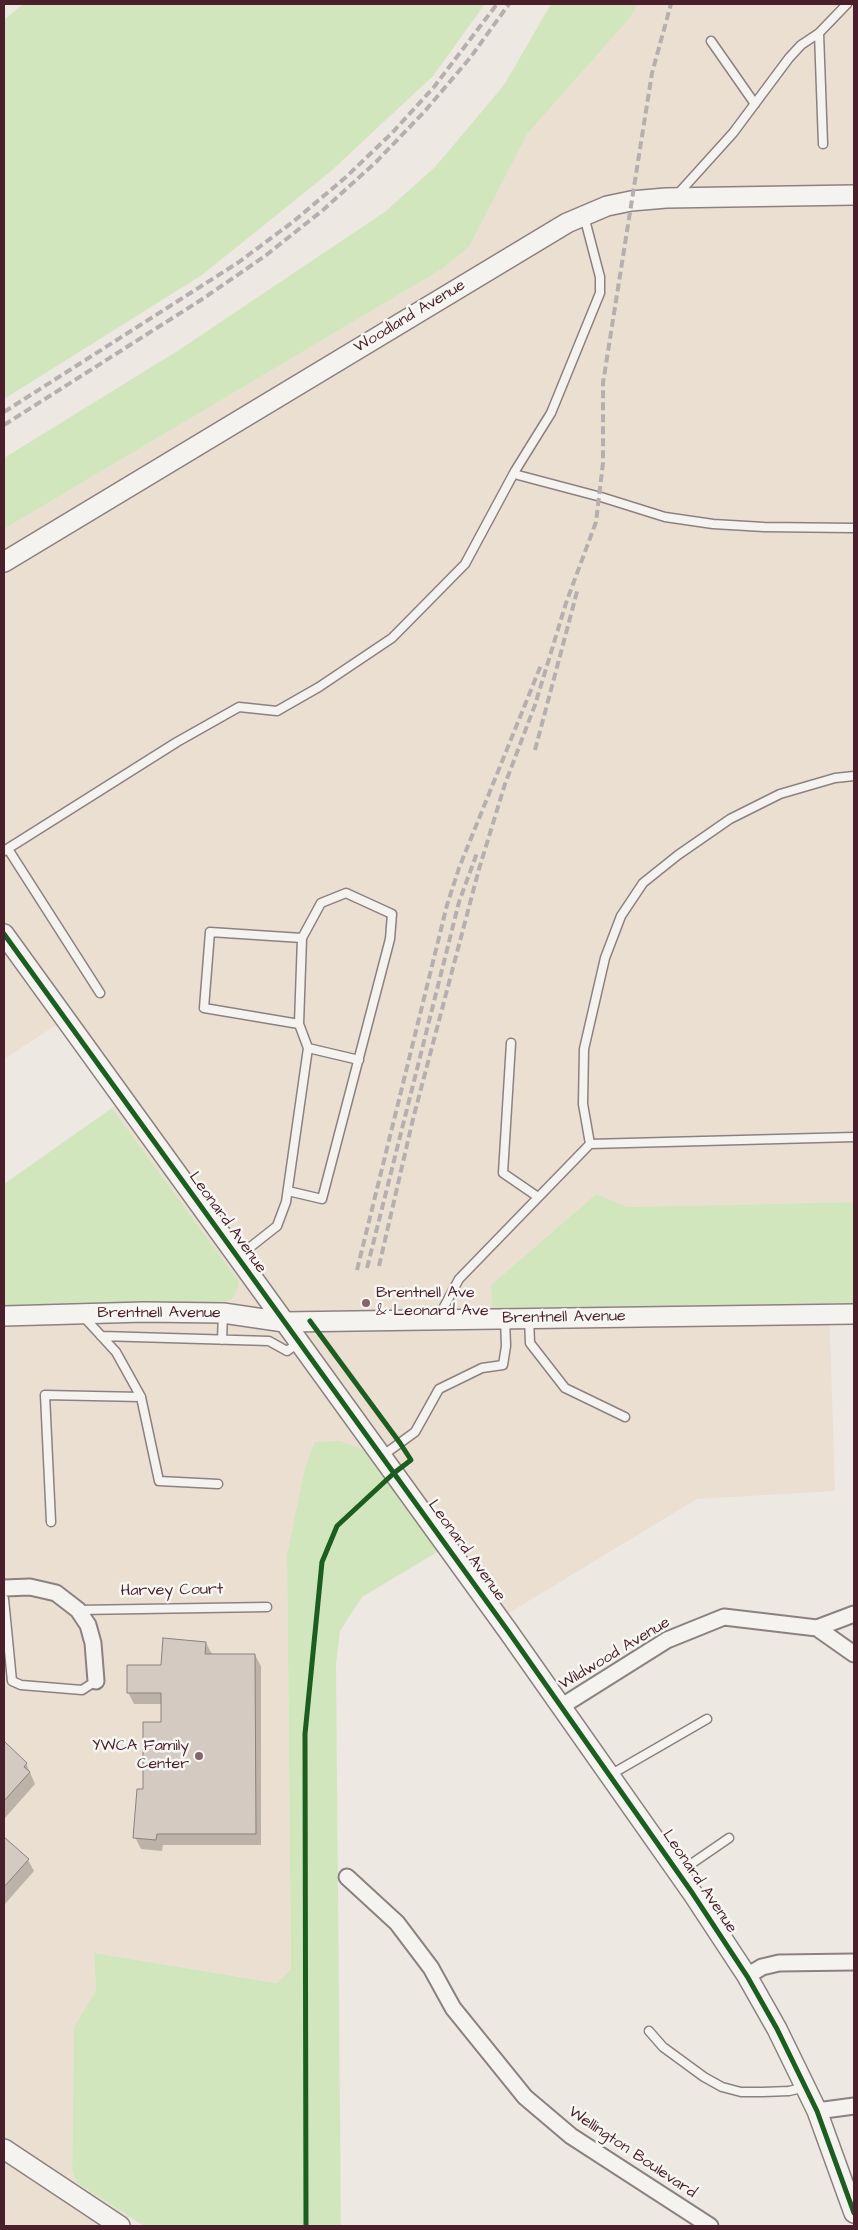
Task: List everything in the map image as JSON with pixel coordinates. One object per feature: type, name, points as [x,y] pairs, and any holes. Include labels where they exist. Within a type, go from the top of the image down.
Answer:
[{"type":"street","name":"Woodland Avenue","points":[[4,562],[567,223],[607,206],[674,198],[854,195]]},
{"type":"street","name":"Leonard Avenue","points":[[4,934],[562,1706],[678,1873],[746,1976],[778,2029],[818,2111],[854,2213]]},
{"type":"street","name":"Brentnell Avenue","points":[[4,1316],[223,1313],[284,1322],[854,1314]]},
{"type":"street","points":[[4,1588],[30,1587],[56,1593],[78,1610],[88,1625],[93,1643],[96,1681]]},
{"type":"street","points":[[817,1628],[854,1614]]},
{"type":"street","name":"Wildwood Avenue","points":[[562,1706],[667,1640],[724,1617],[817,1628],[854,1654]]},
{"type":"street","name":"Wellington Boulevard","points":[[347,1877],[397,1923],[431,1968],[453,2008],[525,2097],[571,2136],[710,2226]]},
{"type":"street","points":[[746,1976],[762,1967],[779,1963],[854,1962]]},
{"type":"street","points":[[818,2111],[854,2106]]},
{"type":"street","points":[[4,2149],[120,2226]]},
{"type":"lane","points":[[674,198],[733,133],[789,58],[801,45],[819,33],[847,4]]},
{"type":"lane","points":[[819,33],[823,144]]},
{"type":"lane","points":[[711,41],[755,104]]},
{"type":"lane","points":[[100,993],[6,850],[177,742],[239,707],[277,711],[319,687],[392,638],[465,564],[514,474],[551,413],[600,292],[600,277],[584,216]]},
{"type":"lane","points":[[514,474],[665,517],[713,524],[764,527],[854,528]]},
{"type":"lane","points":[[590,1144],[583,1104],[584,1049],[605,958],[621,916],[643,883],[678,855],[730,819],[780,794],[835,778],[854,776]]},
{"type":"lane","points":[[237,1258],[277,1226],[286,1202],[308,1048],[299,1024],[302,938],[321,903],[346,893],[392,914],[390,939],[322,1199],[288,1191]]},
{"type":"lane","points":[[299,1024],[204,1008],[210,932],[302,938]]},
{"type":"lane","points":[[511,1043],[502,1172],[538,1197]]},
{"type":"lane","points":[[308,1048],[359,1060]]},
{"type":"lane","points":[[437,1320],[458,1279],[590,1144],[854,1136]]},
{"type":"lane","points":[[222,1340],[223,1313]]},
{"type":"lane","points":[[81,1314],[116,1352],[141,1397],[159,1482],[218,1484]]},
{"type":"lane","points":[[529,1318],[530,1343],[566,1388],[624,1417]]},
{"type":"lane","points":[[382,1456],[415,1432],[439,1389],[482,1368],[503,1365],[506,1346],[505,1319]]},
{"type":"lane","points":[[100,1336],[270,1341],[287,1351],[299,1343]]},
{"type":"lane","points":[[51,1522],[45,1395],[141,1397]]},
{"type":"lane","points":[[4,1599],[12,1681],[21,1685],[82,1690],[96,1681]]},
{"type":"lane","name":"Harvey Court","points":[[78,1610],[267,1607]]},
{"type":"lane","points":[[610,1775],[707,1719]]},
{"type":"lane","points":[[678,1873],[729,1838]]},
{"type":"lane","points":[[649,2031],[663,2047],[704,2077],[722,2087],[741,2092],[789,2091],[806,2088]]},
{"type":"shaded area","points":[[638,4],[854,4],[854,1202],[628,1207],[596,1194],[491,1285],[492,1307],[829,1303],[835,1491],[697,1499],[492,1623],[366,1451],[287,1555],[291,1969],[278,1983],[94,1953],[96,1990],[74,2027],[72,2170],[77,2183],[129,2217],[129,2226],[4,2226],[4,1305],[217,1304],[238,1280],[112,1108],[122,1100],[64,1020],[4,1059],[4,529],[442,269],[469,247],[528,133],[630,18]]},
{"type":"green space","points":[[23,4],[485,4],[433,76],[330,172],[202,275],[4,399],[4,20]]},
{"type":"green space","points":[[551,4],[638,4],[630,18],[528,133],[469,247],[442,269],[4,529],[4,458],[179,350],[386,211],[436,166],[504,85]]},
{"type":"green space","points":[[112,1108],[238,1280],[238,1288],[232,1299],[217,1304],[4,1305],[4,1184]]},
{"type":"green space","points":[[596,1194],[628,1207],[854,1202],[854,1303],[492,1308],[491,1285]]},
{"type":"green space","points":[[340,1441],[366,1451],[439,1551],[362,1597],[340,1631],[336,1665],[341,2226],[144,2226],[77,2183],[72,2170],[74,2027],[96,1990],[94,1953],[277,1983],[291,1969],[287,1555],[305,1468],[315,1442]]},
{"type":"building","name":"YWCA Family Center","points":[[163,1638],[206,1642],[205,1654],[255,1654],[256,1834],[157,1834],[156,1840],[133,1838],[137,1789],[143,1789],[143,1722],[161,1722],[161,1693],[127,1693],[127,1665],[161,1665]]},
{"type":"building","points":[[4,1741],[27,1763],[24,1767],[30,1772],[4,1801]]},
{"type":"building","points":[[4,1837],[29,1859],[4,1887]]},
{"type":"railway","points":[[4,412],[239,262],[294,221],[346,177],[392,133],[434,87],[497,4]]},
{"type":"railway","points":[[4,425],[204,298],[265,256],[323,210],[376,162],[425,111],[470,58],[509,4]]},
{"type":"railway","points":[[379,1266],[413,1119],[479,869],[505,784],[535,705],[566,603],[596,522],[603,463],[603,383],[652,73],[671,4]]},
{"type":"railway","points":[[535,750],[578,588]]},
{"type":"railway","points":[[357,1270],[447,905],[459,868],[541,665]]},
{"type":"railway","points":[[367,1268],[459,902],[477,853]]},
{"type":"cycle path","points":[[4,934],[508,1631],[693,1894],[747,1976],[777,2029],[817,2111],[854,2213]]},
{"type":"cycle path","points":[[306,2226],[305,1734],[322,1562],[337,1526],[394,1473],[411,1460],[310,1321]]},
{"type":"place","name":"Brentnell Ave & Leonard Ave","points":[[366,1303]]},
{"type":"place","name":"YWCA Family Center","points":[[199,1756]]}]
